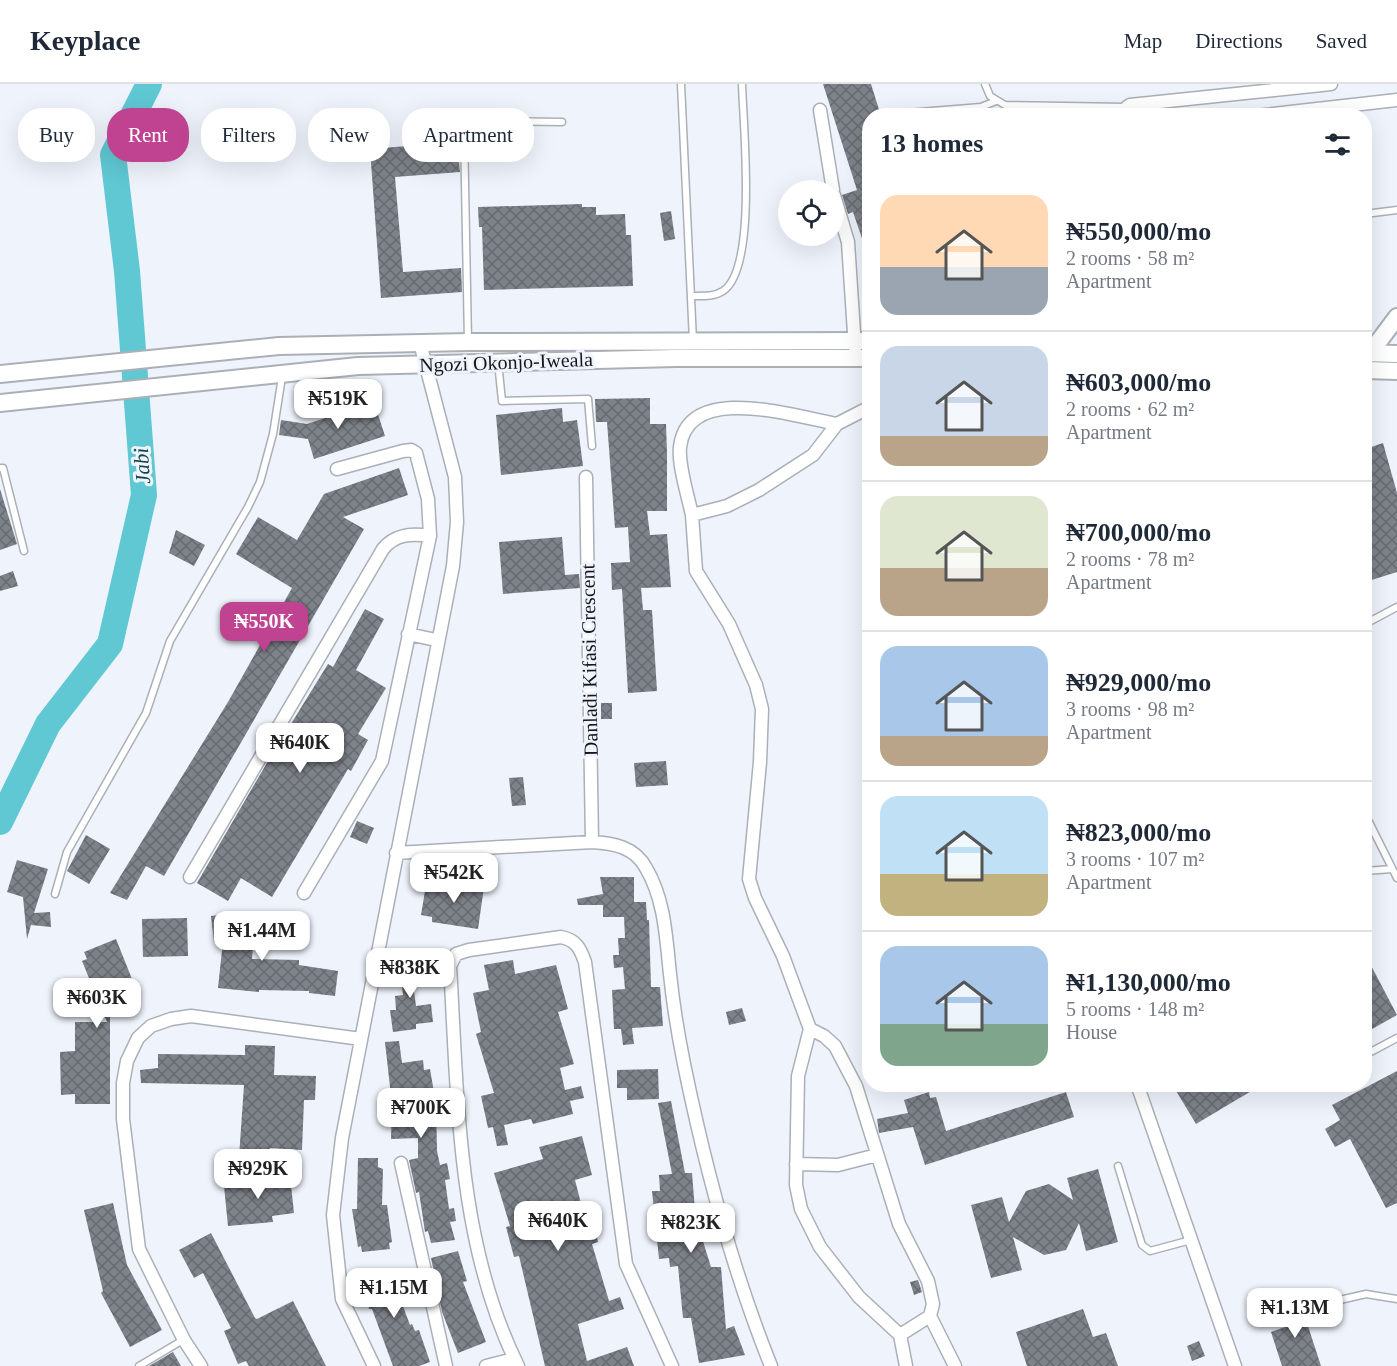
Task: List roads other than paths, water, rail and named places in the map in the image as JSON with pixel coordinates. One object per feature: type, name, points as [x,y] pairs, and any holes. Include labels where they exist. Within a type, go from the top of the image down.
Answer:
[{"type":"street","points":[[1128,108],[1130,105],[1331,84]]},
{"type":"street","points":[[1326,108],[1397,100]]},
{"type":"street","points":[[820,110],[831,180]]},
{"type":"street","points":[[844,229],[848,242],[862,341]]},
{"type":"street","points":[[1372,348],[1397,317]]},
{"type":"street","name":"Ngozi Okonjo-Iweala","points":[[0,374],[279,346],[468,342],[862,341]]},
{"type":"street","points":[[369,1364],[342,1299],[333,1215],[342,1138],[436,640],[453,566],[457,522],[455,477],[447,438],[424,365],[420,343]]},
{"type":"street","points":[[1372,353],[1397,354]]},
{"type":"street","name":"Ngozi Okonjo-Iweala","points":[[0,403],[358,366],[676,358],[862,359]]},
{"type":"street","points":[[1372,370],[1397,371]]},
{"type":"street","points":[[837,424],[735,406],[698,415],[684,431],[680,449],[692,515],[696,571],[729,624],[756,686],[762,709],[760,762],[749,879],[755,898],[783,956],[810,1029],[798,1076],[796,1185],[801,1209],[820,1247],[859,1297],[900,1335],[906,1366]]},
{"type":"street","points":[[692,515],[728,506],[790,471],[813,455],[837,424],[862,411]]},
{"type":"street","points":[[304,893],[382,761],[408,634],[428,555],[430,536],[428,500],[416,453],[411,450],[404,451],[338,469]]},
{"type":"street","name":"Danladi Kifasi Crescent","points":[[586,477],[592,842]]},
{"type":"street","points":[[190,877],[383,549],[388,542],[407,535],[430,536]]},
{"type":"street","points":[[408,634],[436,640]]},
{"type":"street","points":[[396,853],[592,842],[627,848],[645,866],[656,888],[665,921],[684,1062],[703,1149],[726,1237],[771,1366]]},
{"type":"street","points":[[486,1366],[516,1362],[484,1278],[473,1232],[458,1114],[450,966],[456,954],[469,950],[561,937],[571,939],[580,948],[585,962],[626,1264],[672,1366]]},
{"type":"street","points":[[201,1366],[184,1340],[138,1249],[123,1119],[123,1083],[127,1061],[138,1038],[151,1026],[171,1019],[190,1016],[361,1039]]},
{"type":"street","points":[[810,1029],[824,1036],[835,1046],[856,1086],[899,1224],[928,1281],[933,1304],[930,1316],[955,1366]]},
{"type":"street","points":[[1140,1092],[1235,1366]]},
{"type":"street","points":[[796,1164],[838,1165],[877,1155]]},
{"type":"street","points":[[400,1163],[446,1366]]},
{"type":"street","points":[[900,1335],[930,1316]]},
{"type":"lane","points":[[681,84],[693,342]]},
{"type":"lane","points":[[692,296],[709,296],[724,291],[736,275],[747,216],[742,84]]},
{"type":"lane","points":[[985,84],[996,101],[1005,105],[1066,108]]},
{"type":"lane","points":[[969,108],[981,107],[996,101]]},
{"type":"lane","points":[[468,342],[462,138],[464,130],[480,122],[562,122]]},
{"type":"lane","points":[[1372,213],[1397,210]]},
{"type":"lane","points":[[498,362],[502,401],[588,399],[592,446]]},
{"type":"lane","points":[[55,894],[67,852],[146,713],[170,641],[248,507],[260,482],[273,434],[283,373]]},
{"type":"lane","points":[[0,468],[3,468],[24,550]]},
{"type":"lane","points":[[1372,620],[1397,607]]},
{"type":"lane","points":[[1372,828],[1397,878]]},
{"type":"lane","points":[[1372,870],[1392,869]]},
{"type":"lane","points":[[1372,1052],[1397,1038]]},
{"type":"lane","points":[[1118,1166],[1142,1245],[1150,1251],[1191,1240]]},
{"type":"lane","points":[[1331,1302],[1366,1294],[1397,1299]]},
{"type":"lane","points":[[139,1366],[184,1340]]},
{"type":"waterway","name":"Jabi","points":[[0,822],[48,724],[110,644],[144,495],[127,271],[113,155],[149,84]]}]
